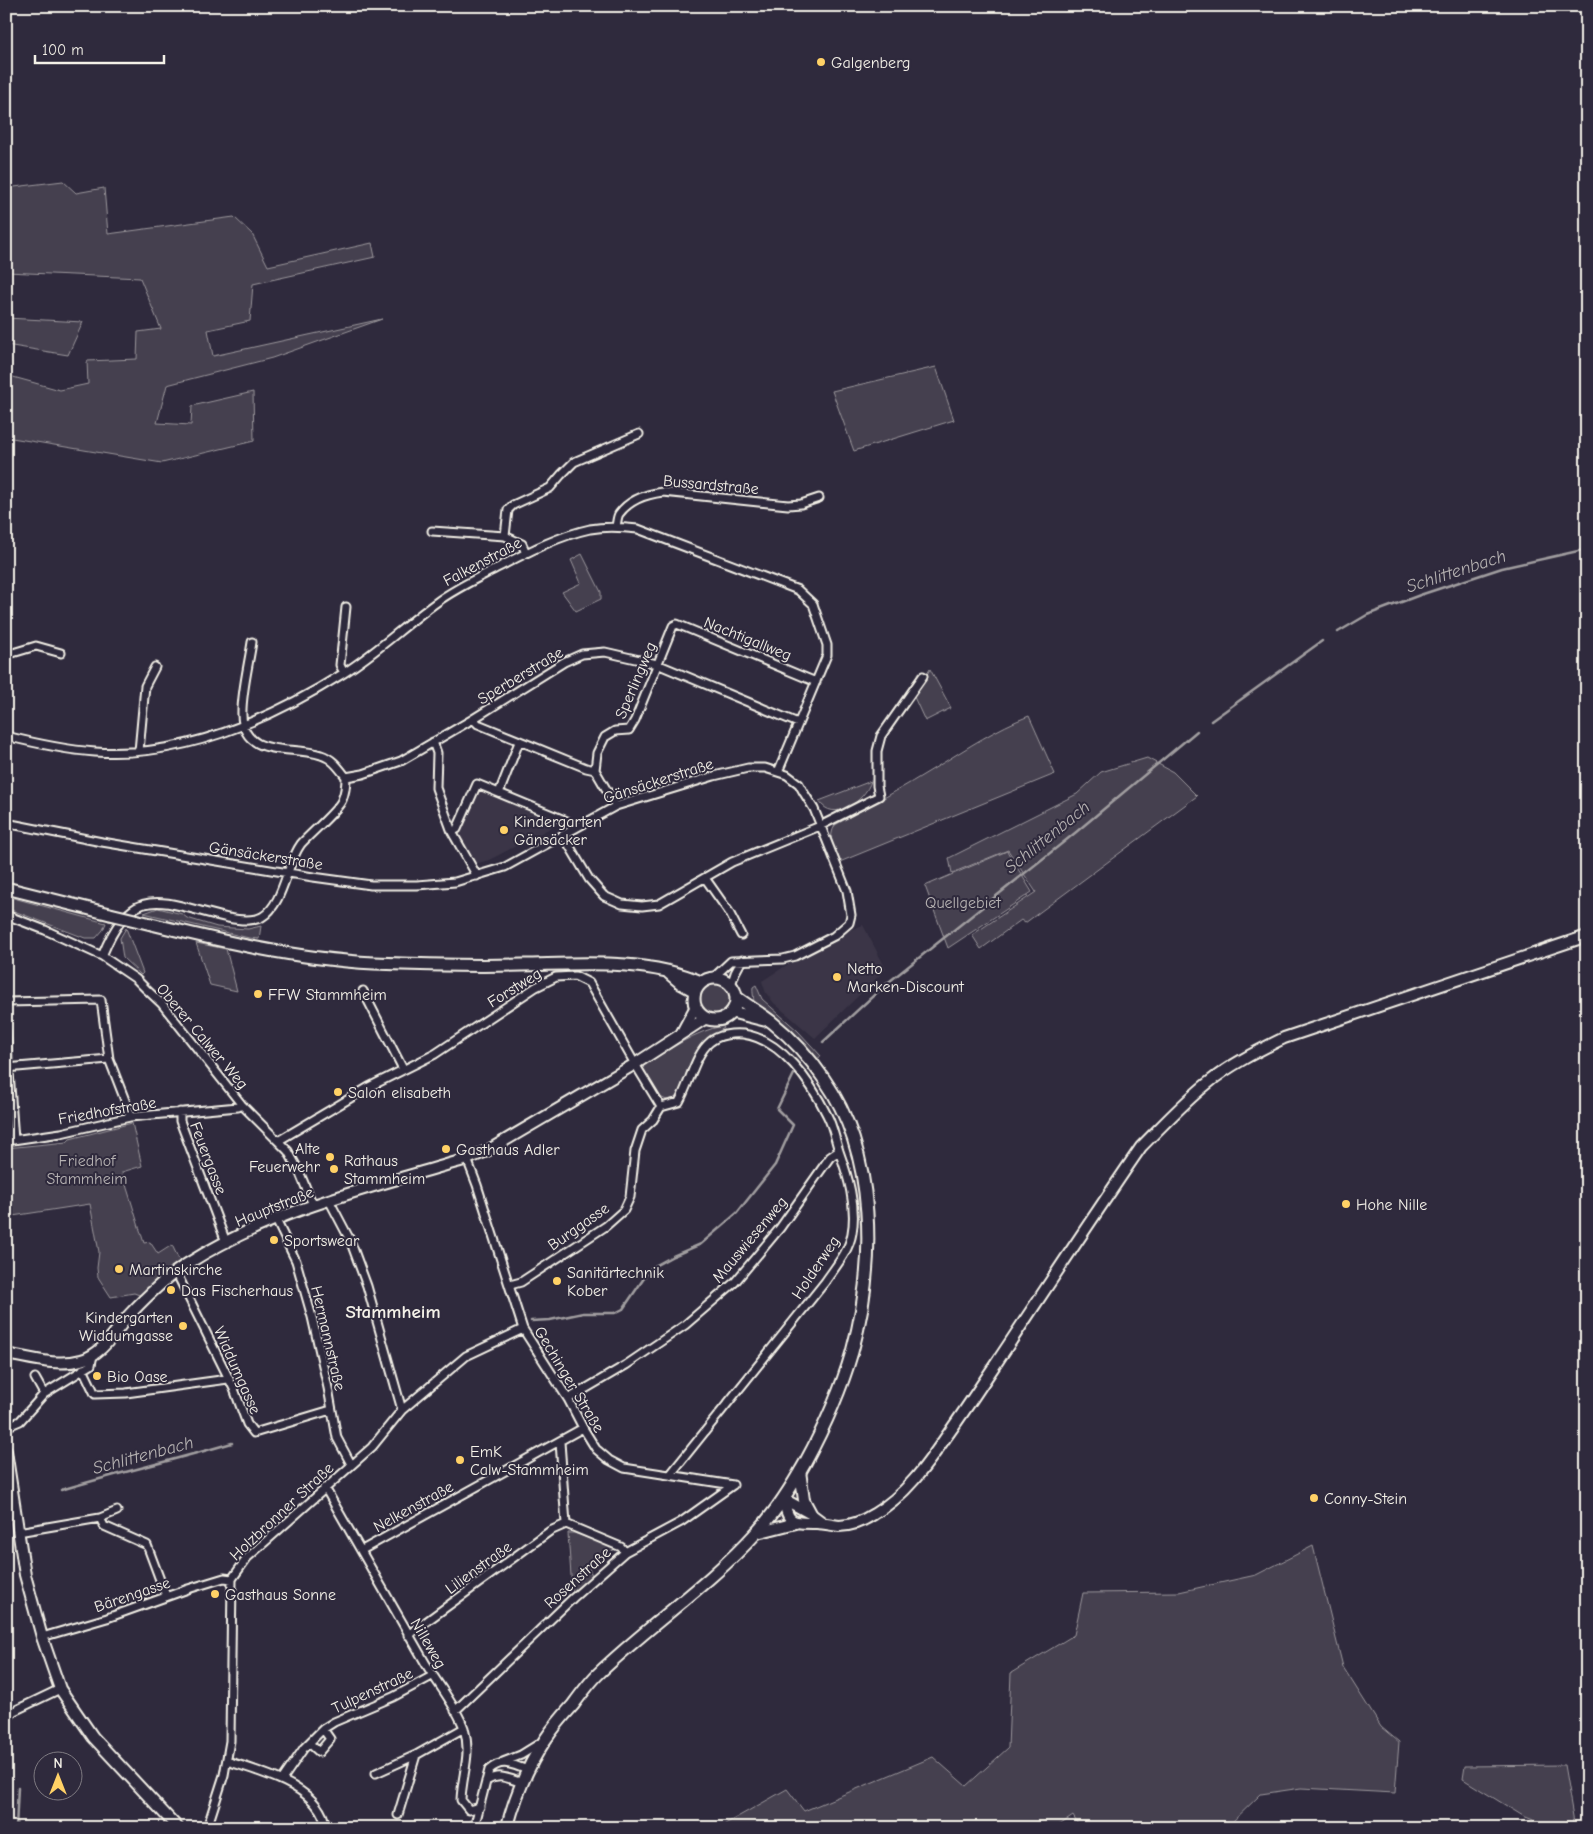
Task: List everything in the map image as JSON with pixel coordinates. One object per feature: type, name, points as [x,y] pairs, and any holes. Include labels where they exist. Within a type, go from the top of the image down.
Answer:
[{"type":"main road","points":[[6,888],[266,950],[348,961],[432,965],[628,965],[657,969],[669,973],[682,984],[698,987],[714,977],[720,978],[731,985],[736,997],[773,1023],[800,1048],[825,1080],[841,1109],[852,1136],[862,1172],[868,1210],[867,1255],[863,1298],[852,1351],[835,1400],[817,1441],[784,1499],[757,1533],[709,1580],[654,1624],[596,1675],[545,1740],[522,1782],[506,1828]]},
{"type":"main road","points":[[698,987],[694,1002],[695,1008],[706,1018],[720,1019],[732,1012],[736,997]]},
{"type":"main road","points":[[732,1012],[773,1023]]},
{"type":"street","points":[[505,536],[508,510],[514,505],[550,488],[574,462],[639,434]]},
{"type":"street","name":"Bussardstraße","points":[[616,526],[618,515],[647,494],[663,492],[788,505],[801,504],[819,498]]},
{"type":"street","name":"Falkenstraße","points":[[6,736],[84,751],[139,751],[176,745],[243,726],[344,673],[393,638],[436,602],[461,586],[550,542],[583,531],[616,526],[638,529],[798,590],[813,604],[827,645],[827,655],[778,772]]},
{"type":"street","points":[[432,531],[505,536],[522,544],[526,553]]},
{"type":"street","points":[[344,673],[340,665],[346,607]]},
{"type":"street","name":"Nachtigallweg","points":[[671,629],[677,624],[816,682]]},
{"type":"street","name":"Sperlingweg","points":[[595,770],[598,753],[606,737],[615,731],[629,730],[635,720],[671,629]]},
{"type":"street","points":[[102,956],[110,937],[118,925],[143,903],[169,902],[236,919],[252,920],[262,917],[271,909],[296,851],[342,801],[346,777],[334,763],[321,755],[260,745],[249,738],[243,726],[242,713],[252,642]]},
{"type":"street","points":[[6,655],[36,646],[61,653]]},
{"type":"street","name":"Sperberstraße","points":[[346,777],[363,774],[400,761],[473,719],[564,662],[582,654],[605,652],[657,664],[798,723]]},
{"type":"street","points":[[139,751],[145,686],[155,667]]},
{"type":"street","points":[[563,835],[588,879],[604,896],[622,904],[642,906],[659,904],[732,862],[820,826],[879,796],[877,786],[877,751],[881,736],[923,676]]},
{"type":"street","points":[[473,719],[478,724],[519,742],[595,770],[616,806]]},
{"type":"street","points":[[433,742],[436,753],[436,788],[452,832],[477,876]]},
{"type":"street","points":[[499,793],[519,742]]},
{"type":"street","name":"Gänsäckerstraße","points":[[6,824],[102,842],[371,885],[417,885],[455,882],[505,867],[616,806],[714,776],[748,768],[765,768],[787,775],[799,784],[814,809],[847,891],[852,915],[849,923],[834,936],[795,956],[770,960],[731,961],[714,977]]},
{"type":"street","points":[[452,832],[457,829],[477,784],[567,821],[573,829]]},
{"type":"street","points":[[705,878],[729,912],[740,935]]},
{"type":"street","name":"Oberer Calwer Weg","points":[[6,915],[45,930],[102,956],[136,979],[162,1004],[242,1105],[288,1151],[296,1164],[313,1205]]},
{"type":"street","points":[[757,1533],[796,1523],[823,1523],[838,1526],[862,1521],[888,1505],[915,1479],[966,1409],[1142,1148],[1177,1110],[1208,1082],[1249,1055],[1284,1038],[1587,936]]},
{"type":"street","points":[[731,985],[742,960]]},
{"type":"street","name":"Forstweg","points":[[278,1141],[402,1069],[435,1054],[536,987],[556,977],[575,976],[589,983],[635,1064]]},
{"type":"street","points":[[364,991],[402,1069]]},
{"type":"street","points":[[6,1002],[102,1000],[110,1059],[130,1117]]},
{"type":"street","name":"Hauptstraße","points":[[681,1034],[695,1008]]},
{"type":"street","name":"Hauptstraße","points":[[6,1354],[58,1363],[81,1360],[92,1355],[104,1347],[129,1315],[176,1272],[226,1242],[313,1205],[467,1159],[495,1146],[635,1064],[706,1018]]},
{"type":"street","points":[[6,1031],[10,1141]]},
{"type":"street","name":"Holderweg","points":[[661,1107],[679,1102],[686,1091],[701,1052],[710,1041],[721,1036],[736,1034],[754,1036],[768,1042],[782,1052],[814,1090],[828,1116],[845,1166],[853,1210],[853,1232],[849,1246],[825,1282],[670,1475]]},
{"type":"street","points":[[8,1068],[110,1059]]},
{"type":"street","points":[[635,1064],[661,1107]]},
{"type":"street","name":"Friedhofstraße","points":[[10,1141],[130,1117],[238,1107],[242,1105]]},
{"type":"street","name":"Burggasse","points":[[510,1285],[522,1282],[606,1226],[624,1210],[630,1197],[635,1151],[642,1130],[653,1120],[661,1107]]},
{"type":"street","name":"Feuergasse","points":[[180,1112],[180,1121],[226,1242]]},
{"type":"street","name":"Mauswiesenweg","points":[[568,1398],[626,1365],[685,1325],[735,1282],[780,1228],[830,1157],[839,1151]]},
{"type":"street","name":"Gechinger Straße","points":[[467,1159],[523,1329],[568,1398],[596,1449],[624,1468],[732,1485]]},
{"type":"street","points":[[329,1200],[350,1240],[367,1286],[402,1410]]},
{"type":"street","name":"Hermannstraße","points":[[276,1220],[296,1261],[310,1308],[337,1438],[350,1464]]},
{"type":"street","name":"Widdumgasse","points":[[176,1272],[228,1378],[247,1424],[254,1433],[331,1410]]},
{"type":"street","name":"Holzbronner Straße","points":[[207,1828],[224,1775],[230,1741],[232,1579],[247,1558],[350,1464],[372,1447],[402,1410],[466,1356],[523,1329]]},
{"type":"street","name":"Hauptstraße","points":[[6,1427],[20,1421],[44,1394],[91,1365],[92,1355]]},
{"type":"street","points":[[83,1369],[95,1394],[126,1393],[228,1378]]},
{"type":"street","points":[[35,1378],[44,1394]]},
{"type":"street","name":"Nelkenstraße","points":[[362,1550],[583,1428]]},
{"type":"street","points":[[560,1442],[566,1524],[622,1547],[625,1552]]},
{"type":"street","points":[[6,1451],[25,1575],[42,1637],[60,1689],[93,1737],[178,1828]]},
{"type":"street","points":[[800,1471],[804,1500],[811,1514]]},
{"type":"street","name":"Rosenstraße","points":[[455,1711],[573,1598],[625,1552],[681,1522],[732,1485]]},
{"type":"street","name":"Nilleweg","points":[[324,1488],[362,1550],[408,1635],[464,1728],[468,1753],[461,1800],[469,1810],[480,1807]]},
{"type":"street","points":[[784,1499],[823,1523]]},
{"type":"street","points":[[784,1499],[785,1512],[796,1523]]},
{"type":"street","points":[[18,1532],[100,1518],[117,1512]]},
{"type":"street","points":[[100,1518],[104,1526],[147,1544],[166,1596]]},
{"type":"street","name":"Lilienstraße","points":[[408,1635],[550,1531],[566,1524]]},
{"type":"street","name":"Bärengasse","points":[[42,1637],[107,1618],[166,1596],[224,1578],[232,1579]]},
{"type":"street","name":"Tulpenstraße","points":[[282,1780],[309,1743],[323,1729],[334,1722],[393,1697],[432,1676]]},
{"type":"street","points":[[6,1719],[14,1711],[60,1689]]},
{"type":"street","points":[[376,1773],[416,1755],[464,1728]]},
{"type":"street","name":"Tulpenstraße","points":[[309,1743],[319,1752],[330,1739],[323,1729]]},
{"type":"street","points":[[474,1828],[489,1770],[496,1765],[521,1755],[545,1740]]},
{"type":"street","points":[[398,1815],[416,1755]]},
{"type":"street","points":[[226,1761],[282,1780],[305,1793],[325,1817],[326,1828]]},
{"type":"street","points":[[503,1762],[528,1770]]},
{"type":"street","points":[[486,1781],[502,1776],[522,1782]]},
{"type":"shaded area","name":"Kindergarten Gänsäcker","points":[[482,788],[560,820],[558,824],[489,860],[475,864],[459,835],[476,791]]},
{"type":"shaded area","points":[[863,925],[886,969],[815,1038],[774,1003],[766,993],[762,981],[850,930]]},
{"type":"green space","points":[[63,181],[76,193],[104,188],[108,234],[234,217],[252,234],[268,266],[372,243],[375,257],[253,284],[250,321],[208,330],[213,356],[382,319],[272,358],[167,385],[157,423],[191,425],[192,406],[253,392],[254,441],[162,463],[6,437],[6,375],[60,390],[88,384],[87,361],[137,359],[138,332],[161,329],[140,278],[6,272],[6,188]]},
{"type":"green space","points":[[6,318],[83,322],[68,355],[6,345]]},
{"type":"green space","points":[[936,367],[954,420],[854,451],[832,391]]},
{"type":"green space","points":[[582,554],[601,592],[601,599],[576,611],[562,592],[581,583],[571,560]]},
{"type":"green space","points":[[930,669],[951,708],[925,721],[914,697]]},
{"type":"green space","points":[[1029,716],[1055,774],[842,861],[838,860],[832,838],[835,825],[1005,726]]},
{"type":"green space","points":[[1147,758],[1173,772],[1197,796],[1025,923],[1021,920],[981,949],[972,935],[1036,892],[1008,850],[952,873],[949,858],[1077,794],[1101,772]]},
{"type":"green space","points":[[871,781],[868,789],[862,796],[848,807],[832,810],[825,808],[819,801]]},
{"type":"green space","name":"Quellgebiet","points":[[1007,851],[1032,892],[948,948],[925,886]]},
{"type":"green space","points":[[6,896],[106,923],[96,938],[85,938],[6,908]]},
{"type":"green space","points":[[158,908],[182,914],[187,918],[217,927],[248,929],[261,926],[259,939],[144,913]]},
{"type":"green space","points":[[126,928],[143,973],[141,975],[123,958],[120,938]]},
{"type":"green space","points":[[196,943],[226,949],[237,991],[210,985]]},
{"type":"green space","points":[[715,983],[727,987],[731,999],[727,1011],[715,1015],[703,1011],[699,999],[703,987]]},
{"type":"green space","points":[[756,985],[762,999],[798,1031],[821,1056],[816,1060],[788,1029],[753,1006],[753,987]]},
{"type":"green space","points":[[723,1026],[724,1028],[701,1044],[682,1090],[676,1097],[670,1100],[659,1096],[642,1069],[645,1064],[702,1032]]},
{"type":"green space","name":"Friedhof Stammheim","points":[[132,1123],[142,1166],[122,1172],[144,1243],[150,1242],[158,1254],[172,1245],[180,1262],[142,1296],[134,1293],[111,1297],[98,1277],[99,1252],[90,1204],[6,1217],[6,1148],[67,1142],[70,1139]]},
{"type":"green space","points":[[568,1533],[574,1533],[616,1548],[589,1569],[592,1575],[574,1592],[572,1590]]},
{"type":"green space","points":[[1313,1546],[1343,1667],[1381,1727],[1399,1742],[1395,1793],[1301,1788],[1261,1794],[1226,1828],[1179,1828],[1171,1821],[1162,1828],[1080,1828],[1073,1816],[1055,1828],[718,1828],[787,1789],[804,1811],[933,1757],[966,1786],[1008,1748],[1011,1673],[1074,1635],[1083,1593],[1179,1592],[1256,1575]]},
{"type":"green space","points":[[1564,1765],[1575,1828],[1554,1828],[1523,1816],[1463,1779],[1465,1766]]},
{"type":"waterway","name":"Schlittenbach","points":[[1338,632],[1367,615],[1420,595],[1502,568],[1587,549]]},
{"type":"waterway","name":"Schlittenbach","points":[[1211,721],[1322,641]]},
{"type":"waterway","name":"Schlittenbach","points":[[823,1042],[885,985],[1075,833],[1197,731]]},
{"type":"waterway","name":"Schlittenbach","points":[[531,1321],[550,1320],[583,1313],[615,1313],[623,1309],[651,1268],[701,1244],[737,1213],[775,1165],[793,1125],[777,1109],[794,1074]]},
{"type":"waterway","name":"Schlittenbach","points":[[61,1490],[232,1443]]},
{"type":"waterway","points":[[16,1828],[18,1787]]},
{"type":"place","name":"Galgenberg","points":[[821,62]]},
{"type":"place","name":"Kindergarten Gänsäcker","points":[[504,830]]},
{"type":"place","name":"Netto Marken-Discount","points":[[837,977]]},
{"type":"place","name":"FFW Stammheim","points":[[258,994]]},
{"type":"place","name":"Salon elisabeth","points":[[338,1092]]},
{"type":"place","name":"Gasthaus Adler","points":[[446,1149]]},
{"type":"place","name":"Alte Feuerwehr","points":[[330,1157]]},
{"type":"place","name":"Rathaus Stammheim","points":[[334,1169]]},
{"type":"place","name":"Hohe Nille","points":[[1346,1204]]},
{"type":"place","name":"Sportswear","points":[[274,1240]]},
{"type":"place","name":"Martinskirche","points":[[119,1269]]},
{"type":"place","name":"Sanitärtechnik Kober","points":[[557,1281]]},
{"type":"place","name":"Das Fischerhaus","points":[[171,1290]]},
{"type":"place","name":"Kindergarten Widdumgasse","points":[[183,1326]]},
{"type":"place","name":"Bio Oase","points":[[97,1376]]},
{"type":"place","name":"EmK Calw-Stammheim","points":[[460,1460]]},
{"type":"place","name":"Conny-Stein","points":[[1314,1498]]},
{"type":"place","name":"Gasthaus Sonne","points":[[215,1594]]},
{"type":"district","name":"Stammheim","points":[[393,1311]]}]
